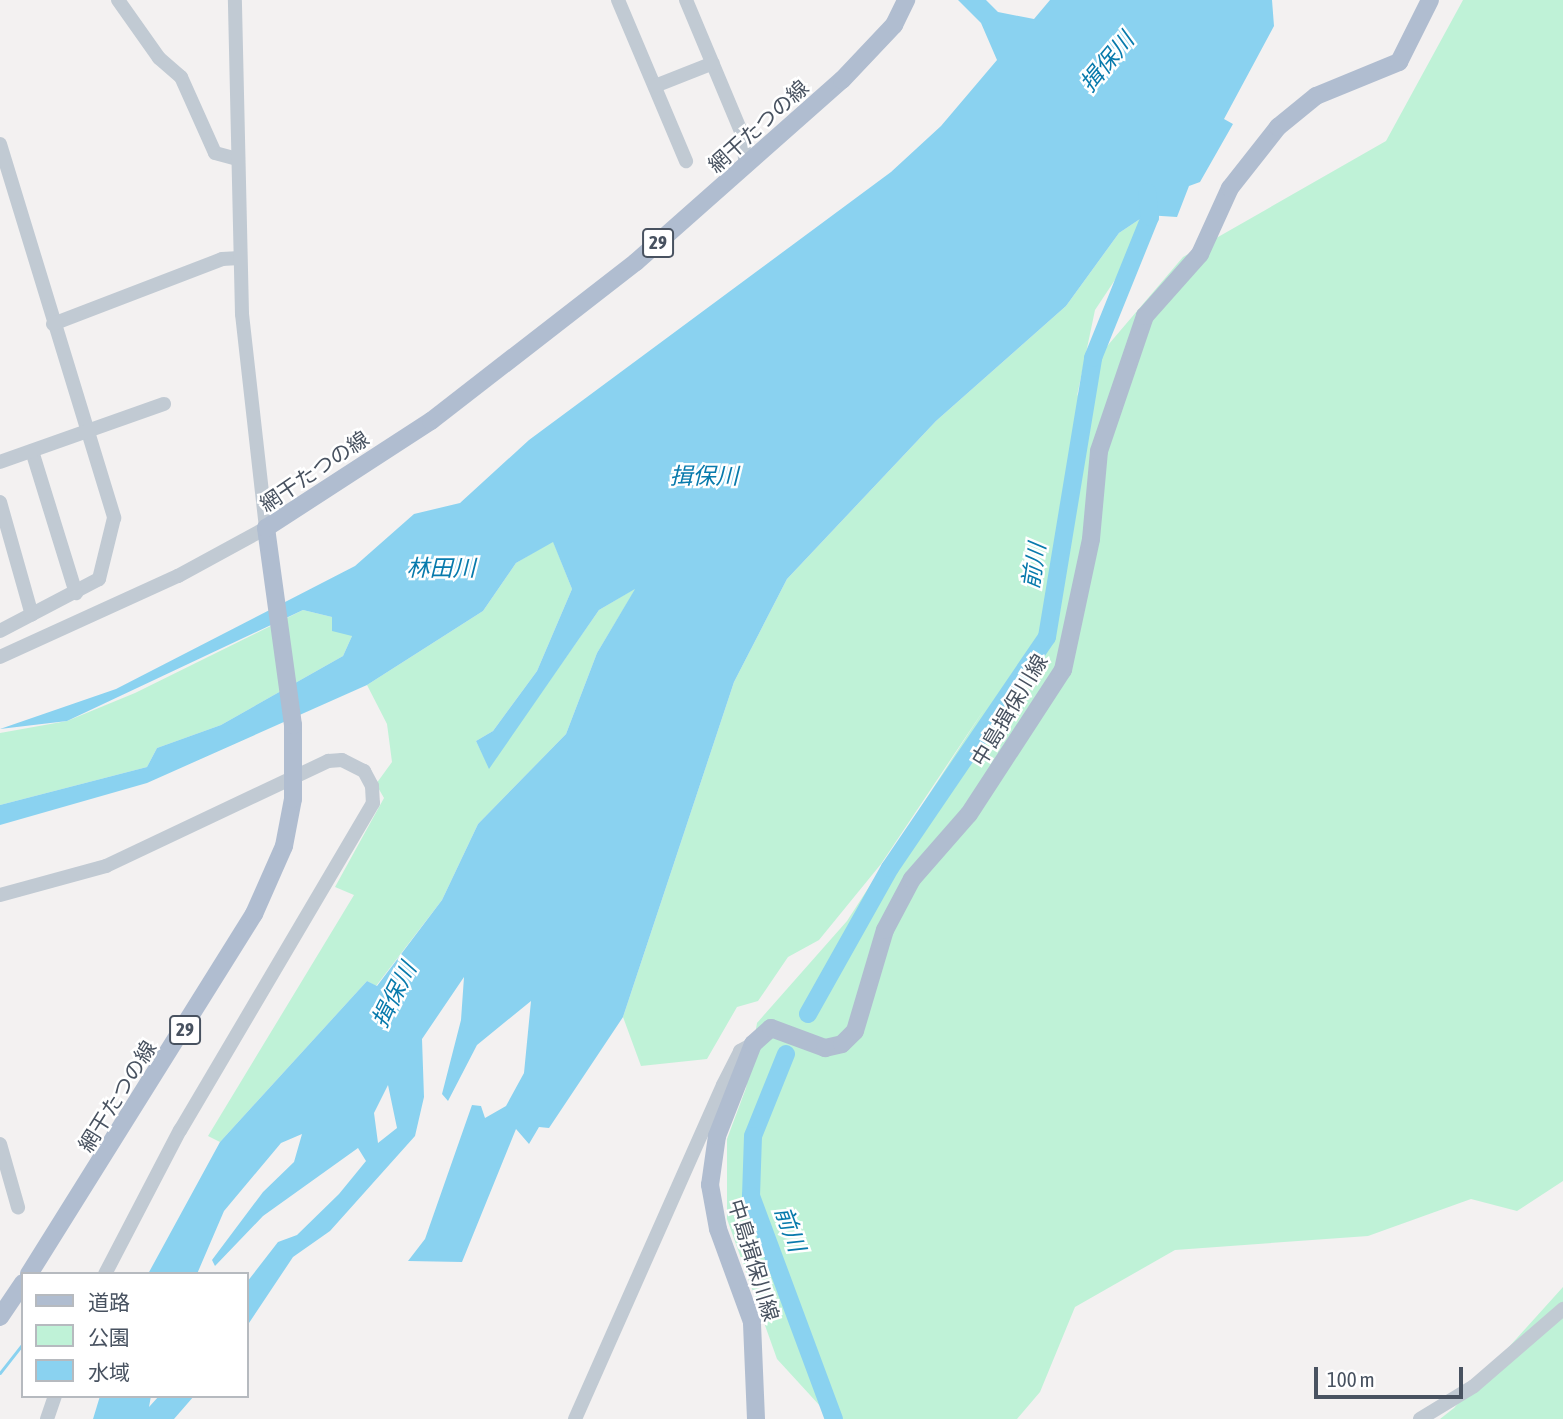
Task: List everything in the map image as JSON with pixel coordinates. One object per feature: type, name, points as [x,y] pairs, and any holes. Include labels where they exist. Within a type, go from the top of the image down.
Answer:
[{"type":"main road","name":"網干たつの線","points":[[30,1272],[254,914],[284,846],[295,772],[266,532],[431,421],[541,339],[746,167],[881,41],[906,0]]},
{"type":"main road","name":"中島揖保川線","points":[[756,1419],[752,1322],[718,1229],[710,1185],[717,1136],[753,1044],[771,1028],[825,1048],[842,1044],[855,1031],[884,930],[912,879],[969,814],[1063,670],[1091,539],[1099,451],[1145,316],[1200,254],[1230,188],[1278,127],[1317,96],[1399,62],[1430,0]]},
{"type":"main road","points":[[0,1317],[21,1286]]},
{"type":"street","points":[[118,0],[159,58],[181,77],[215,153],[237,159]]},
{"type":"street","points":[[0,657],[178,576],[266,532],[247,387],[240,258],[235,0]]},
{"type":"street","points":[[618,0],[686,161]]},
{"type":"street","points":[[686,0],[742,134],[746,167]]},
{"type":"street","points":[[655,86],[713,63]]},
{"type":"street","points":[[0,144],[114,518],[99,579],[0,631]]},
{"type":"street","points":[[53,324],[219,260],[240,258]]},
{"type":"street","points":[[0,462],[164,404]]},
{"type":"street","points":[[32,451],[75,593]]},
{"type":"street","points":[[0,502],[32,615]]},
{"type":"street","points":[[0,895],[106,866],[295,772],[342,760],[364,771],[373,803],[180,1129],[106,1272]]},
{"type":"street","points":[[575,1419],[723,1085],[740,1051],[753,1044]]},
{"type":"street","points":[[0,1144],[18,1207]]},
{"type":"street","points":[[1420,1419],[1437,1415],[1528,1343],[1563,1309]]},
{"type":"street","points":[[47,1419],[54,1398]]},
{"type":"green space","points":[[1463,0],[1563,0],[1563,1181],[1517,1211],[1471,1199],[1368,1236],[1175,1250],[1075,1307],[1040,1392],[1017,1419],[832,1419],[777,1359],[727,1219],[727,1139],[746,1088],[757,1023],[847,921],[985,708],[881,864],[819,940],[788,957],[758,1001],[737,1007],[707,1059],[641,1066],[623,1017],[734,682],[787,579],[936,421],[1066,306],[1119,233],[1146,215],[1154,221],[1095,310],[1077,396],[1097,358],[1183,257],[1386,141]]},
{"type":"green space","points":[[553,541],[572,589],[537,671],[493,731],[476,741],[489,767],[599,610],[636,588],[597,653],[566,734],[478,824],[442,900],[376,986],[367,981],[220,1142],[208,1136],[354,895],[335,887],[384,798],[376,784],[392,762],[387,724],[367,685],[483,611],[516,563]]},
{"type":"green space","points":[[303,610],[332,617],[352,636],[343,656],[221,725],[157,748],[147,767],[0,805],[0,733],[67,721],[135,693]]},
{"type":"green space","points":[[1563,1287],[1563,1419],[1440,1419],[1454,1408]]},
{"type":"water","name":"揖保川","points":[[958,0],[986,0],[998,12],[1034,19],[1050,0],[1272,0],[1274,26],[1224,119],[1233,124],[1200,182],[1189,186],[1177,217],[1146,215],[1119,233],[1066,306],[936,421],[787,579],[734,682],[623,1017],[549,1128],[539,1127],[529,1144],[516,1129],[462,1262],[408,1261],[425,1239],[472,1105],[481,1106],[485,1118],[506,1106],[524,1073],[531,1001],[477,1045],[448,1101],[442,1094],[461,1020],[464,977],[422,1039],[424,1097],[415,1136],[330,1231],[293,1257],[248,1324],[248,1281],[278,1242],[297,1235],[339,1194],[366,1161],[358,1148],[263,1216],[215,1266],[212,1260],[263,1192],[294,1162],[302,1134],[281,1143],[224,1211],[198,1272],[149,1272],[220,1142],[367,981],[377,986],[442,900],[478,824],[566,734],[597,653],[635,589],[599,610],[489,769],[476,741],[493,731],[537,671],[572,589],[553,542],[516,563],[483,611],[367,685],[147,783],[0,825],[0,805],[147,767],[157,748],[221,725],[343,656],[352,636],[332,631],[332,617],[303,610],[67,721],[0,729],[116,689],[355,566],[414,514],[460,503],[529,440],[891,172],[941,126],[997,60],[981,23]],"holes":[[[388,1085],[397,1128],[378,1143],[374,1113]]]},
{"type":"water","points":[[99,1398],[151,1398],[149,1407],[157,1398],[192,1398],[174,1419],[93,1419]]},
{"type":"waterway","name":"前川","points":[[808,1014],[890,868],[1047,637],[1093,358],[1150,217],[1147,192]]},
{"type":"waterway","name":"前川","points":[[786,1054],[753,1136],[751,1196],[834,1419]]},
{"type":"waterway","points":[[0,1373],[21,1347]]},
{"type":"water label","name":"林田川","points":[[441,568]]}]
